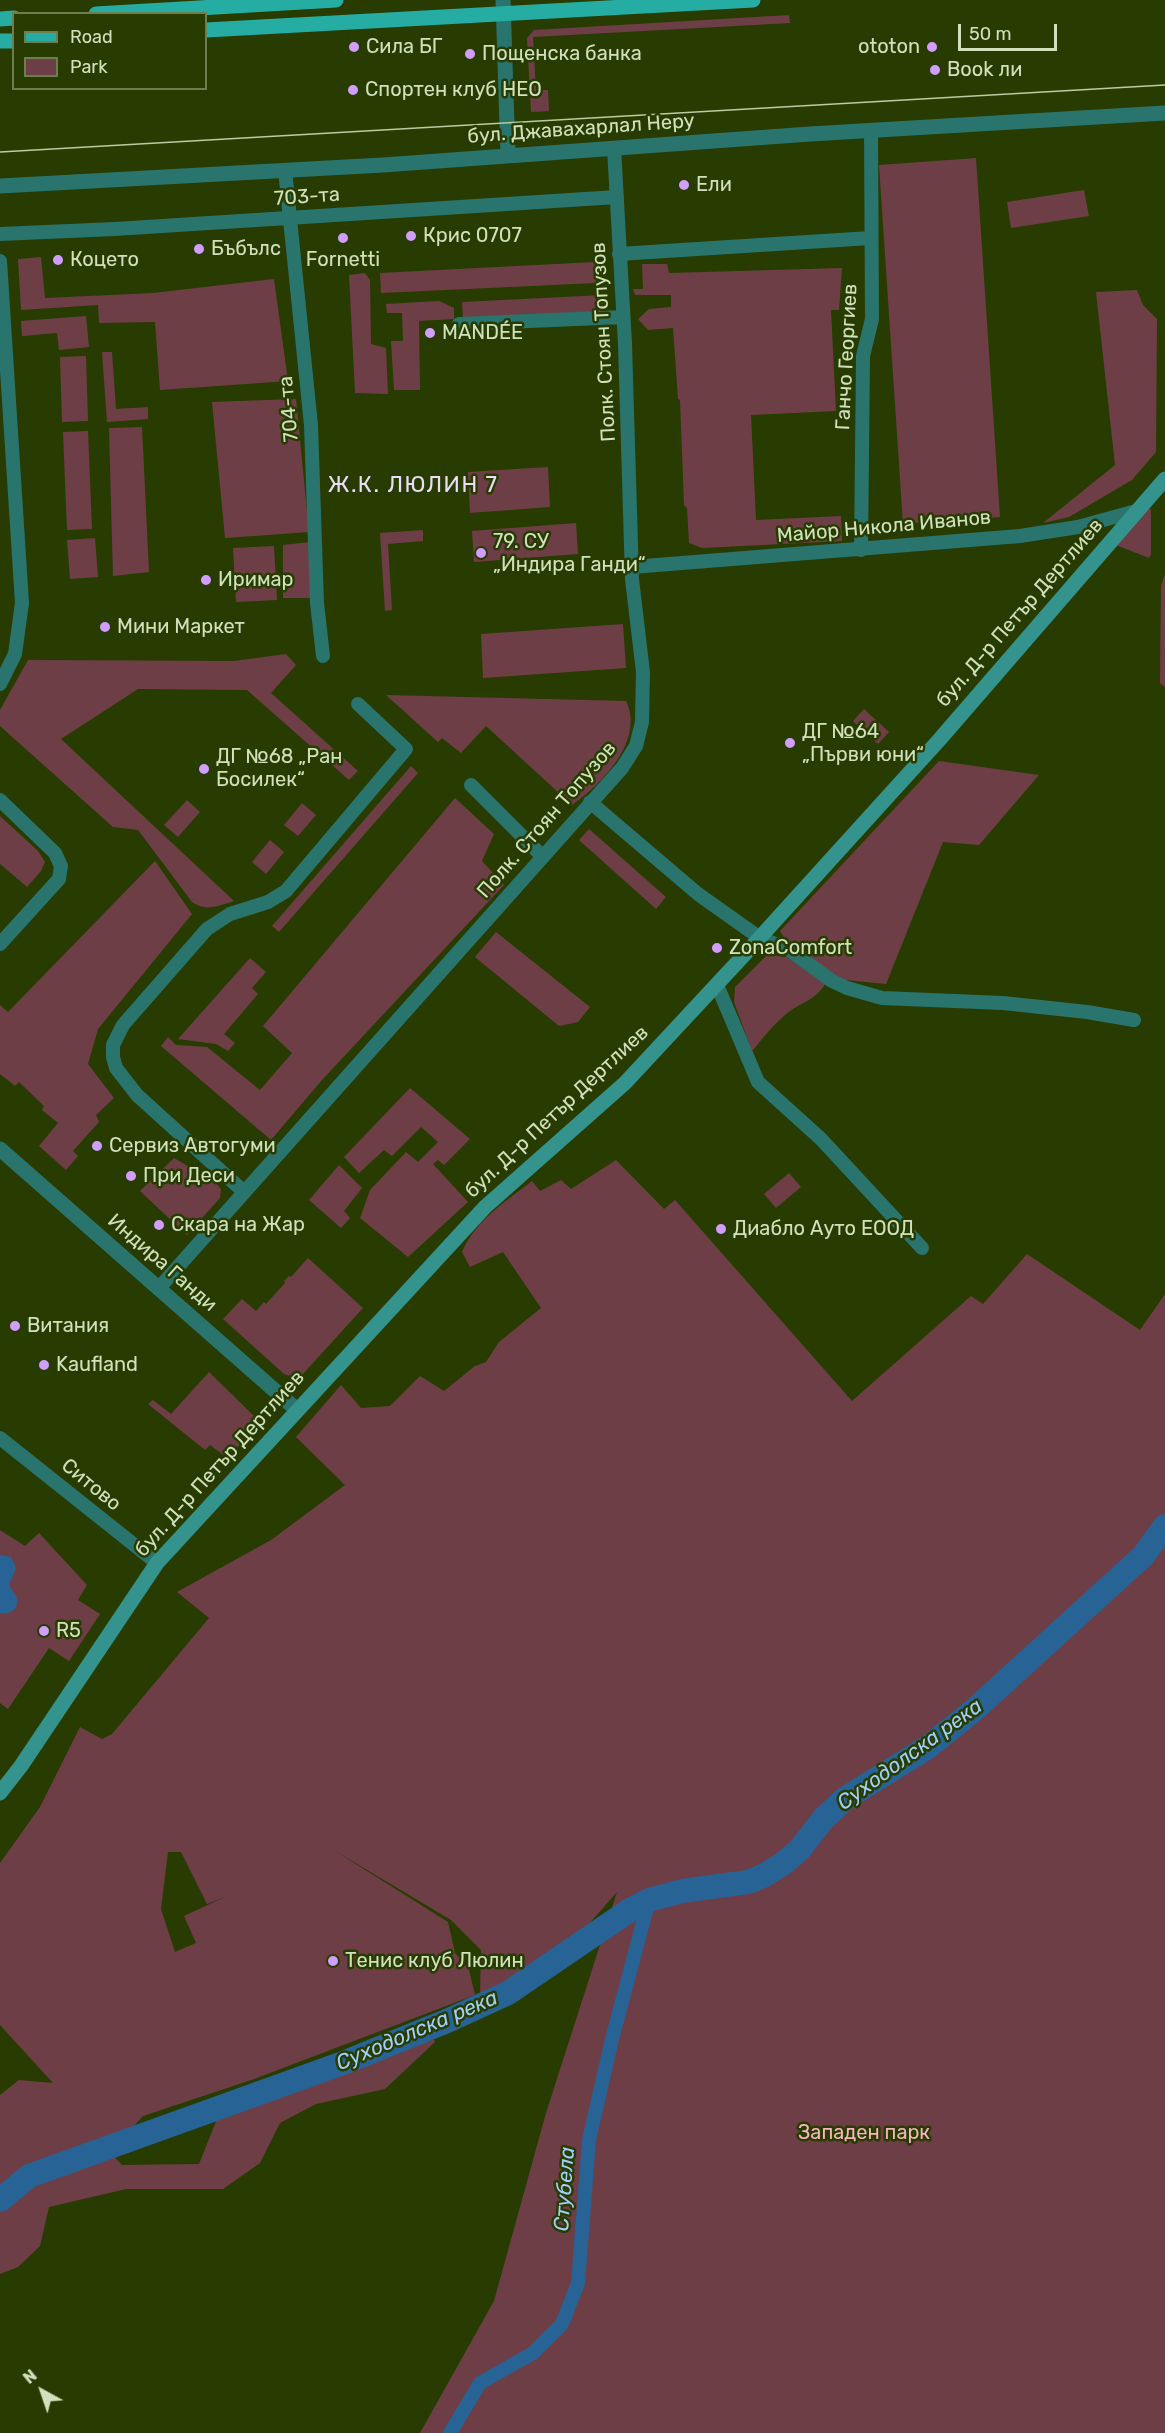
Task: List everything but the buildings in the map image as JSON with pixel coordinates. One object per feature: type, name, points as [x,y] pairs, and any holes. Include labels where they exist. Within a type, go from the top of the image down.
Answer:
[{"type":"main road","points":[[130,12],[336,0]]},
{"type":"main road","points":[[207,30],[503,7],[753,0]]},
{"type":"main road","name":"бул. Д-р Петър Дертлиев","points":[[0,1793],[21,1766],[157,1563],[485,1207],[625,1083],[717,985],[940,739],[1165,479]]},
{"type":"street","points":[[503,7],[508,156]]},
{"type":"street","name":"бул. Джавахарлал Неру","points":[[0,186],[285,170],[872,130],[1165,113]]},
{"type":"street","name":"Ганчо Георгиев","points":[[861,550],[863,356],[872,319],[870,238],[872,130]]},
{"type":"street","name":"Полк. Стоян Топузов","points":[[159,1288],[622,768],[636,746],[642,722],[644,672],[632,567],[614,148]]},
{"type":"street","name":"704-та","points":[[285,170],[288,218],[311,425],[316,603],[322,651]]},
{"type":"street","name":"703-та","points":[[0,234],[617,197]]},
{"type":"street","points":[[619,254],[870,238]]},
{"type":"street","points":[[0,261],[21,603],[15,654],[0,684]]},
{"type":"street","points":[[459,324],[623,318]]},
{"type":"street","name":"Майор Никола Иванов","points":[[632,567],[1020,536],[1078,527],[1136,511]]},
{"type":"street","points":[[243,1191],[152,1110],[123,1080],[113,1058],[115,1040],[123,1025],[207,929],[225,916],[268,902],[286,891],[406,749],[358,704]]},
{"type":"street","points":[[471,785],[542,856]]},
{"type":"street","points":[[0,800],[55,853],[61,866],[59,879],[0,944]]},
{"type":"street","points":[[590,802],[698,894],[760,938],[788,950],[832,981],[882,998],[1003,1003],[1087,1012],[1134,1020]]},
{"type":"street","points":[[717,985],[758,1082],[821,1138],[922,1248]]},
{"type":"street","name":"Индира Ганди","points":[[0,1149],[297,1410]]},
{"type":"street","name":"Ситово","points":[[0,1438],[157,1563]]},
{"type":"green space","points":[[789,15],[790,23],[533,37],[536,90],[548,90],[549,111],[531,112],[527,38],[534,30]]},
{"type":"green space","points":[[976,158],[1000,517],[903,524],[879,165]]},
{"type":"green space","points":[[1084,190],[1089,216],[1011,228],[1007,202]]},
{"type":"green space","points":[[41,257],[45,298],[153,293],[274,279],[288,381],[160,390],[155,322],[99,323],[98,305],[21,310],[18,259]]},
{"type":"green space","points":[[595,262],[596,283],[381,293],[380,273]]},
{"type":"green space","points":[[642,264],[667,264],[669,273],[842,268],[839,310],[831,310],[836,411],[751,415],[756,520],[841,516],[842,541],[702,548],[689,543],[687,508],[684,505],[680,400],[678,399],[673,328],[648,330],[638,319],[649,309],[671,307],[671,295],[635,295],[633,289],[643,289]]},
{"type":"green space","points":[[365,273],[370,280],[371,344],[386,348],[388,394],[355,393],[349,275]]},
{"type":"green space","points":[[1137,290],[1143,305],[1157,319],[1156,452],[1132,480],[1069,517],[1043,523],[1115,465],[1096,292]]},
{"type":"green space","points":[[604,295],[605,311],[463,319],[462,302]]},
{"type":"green space","points":[[439,301],[454,308],[454,319],[419,321],[420,390],[394,390],[391,341],[403,341],[402,313],[387,313],[386,304]]},
{"type":"green space","points":[[86,316],[89,347],[59,350],[57,333],[22,336],[21,321]]},
{"type":"green space","points":[[102,352],[112,352],[116,409],[148,407],[148,419],[107,422]]},
{"type":"green space","points":[[86,356],[88,421],[62,422],[60,357]]},
{"type":"green space","points":[[296,399],[309,532],[225,538],[212,402]]},
{"type":"green space","points":[[142,427],[149,572],[113,576],[109,428]]},
{"type":"green space","points":[[88,431],[92,529],[67,530],[63,432]]},
{"type":"green space","points":[[548,467],[550,507],[470,513],[468,472]]},
{"type":"green space","points":[[1148,508],[1151,510],[1151,554],[1149,558],[1116,545]]},
{"type":"green space","points":[[576,523],[578,554],[474,562],[472,531]]},
{"type":"green space","points":[[423,530],[423,541],[388,544],[392,610],[385,611],[380,533]]},
{"type":"green space","points":[[95,538],[98,577],[70,579],[67,540]]},
{"type":"green space","points":[[310,542],[311,598],[283,598],[283,545]]},
{"type":"green space","points":[[274,546],[277,600],[236,602],[233,548]]},
{"type":"green space","points":[[1165,574],[1165,687],[1160,683],[1161,586]]},
{"type":"green space","points":[[623,624],[626,668],[483,678],[481,634]]},
{"type":"green space","points":[[286,654],[296,665],[271,693],[358,771],[349,780],[247,690],[138,689],[61,739],[234,901],[217,906],[202,907],[192,902],[138,830],[113,827],[0,726],[0,710],[28,660],[234,661]]},
{"type":"green space","points":[[386,695],[626,701],[630,716],[630,731],[625,746],[607,773],[572,805],[486,726],[461,753],[442,738],[438,742]]},
{"type":"green space","points":[[864,709],[889,732],[878,744],[853,721]]},
{"type":"green space","points":[[939,761],[1039,775],[979,845],[943,842],[886,984],[836,979],[789,946],[780,931]]},
{"type":"green space","points":[[411,766],[418,773],[279,932],[272,926]]},
{"type":"green space","points":[[455,798],[494,834],[482,861],[504,885],[322,1080],[271,1140],[161,1046],[168,1037],[176,1045],[207,1047],[260,1090],[292,1053],[263,1026]]},
{"type":"green space","points":[[187,800],[200,812],[178,837],[164,825]]},
{"type":"green space","points":[[302,803],[316,815],[298,836],[284,825]]},
{"type":"green space","points":[[0,816],[38,851],[45,862],[41,871],[27,887],[0,864]]},
{"type":"green space","points":[[589,829],[666,897],[656,909],[579,840]]},
{"type":"green space","points":[[270,840],[284,852],[266,874],[252,862]]},
{"type":"green space","points":[[155,861],[192,914],[98,1029],[88,1064],[114,1098],[96,1115],[99,1122],[73,1151],[78,1156],[66,1170],[39,1146],[58,1123],[42,1110],[44,1106],[19,1082],[15,1086],[0,1074],[0,1005],[8,1012]]},
{"type":"green space","points":[[496,932],[590,1007],[578,1022],[559,1026],[475,957]]},
{"type":"green space","points":[[767,955],[787,957],[826,983],[812,998],[780,1019],[752,1051],[734,1002],[735,987]]},
{"type":"green space","points":[[250,958],[266,972],[252,988],[258,994],[224,1034],[235,1043],[228,1051],[216,1044],[178,1039]]},
{"type":"green space","points":[[410,1088],[470,1139],[444,1165],[438,1160],[433,1164],[468,1202],[408,1257],[360,1218],[370,1190],[406,1152],[418,1162],[438,1142],[421,1127],[392,1156],[384,1150],[359,1173],[344,1157]]},
{"type":"green space","points":[[174,1158],[215,1182],[221,1189],[220,1198],[187,1235],[140,1191]]},
{"type":"green space","name":"Западен парк","points":[[616,1160],[664,1209],[675,1200],[852,1401],[971,1296],[983,1304],[1027,1254],[1140,1330],[1165,1294],[1165,2433],[420,2433],[494,2301],[546,2113],[617,1892],[580,1934],[509,1985],[480,1996],[481,1950],[451,1920],[332,1849],[448,1922],[455,1953],[469,1970],[475,1995],[254,2079],[143,2116],[110,2152],[122,2165],[199,2164],[219,2114],[431,2034],[435,2042],[385,2089],[316,2104],[280,2123],[260,2163],[223,2189],[126,2189],[49,2207],[40,2246],[18,2267],[0,2274],[0,2095],[19,2080],[53,2083],[0,2025],[0,1863],[40,1807],[80,1727],[102,1739],[112,1734],[209,1618],[177,1592],[271,1540],[345,1485],[296,1437],[341,1385],[361,1408],[390,1406],[420,1376],[444,1391],[475,1366],[486,1362],[499,1342],[541,1308],[503,1252],[470,1267],[462,1252],[483,1221],[532,1181],[540,1191],[561,1180],[571,1189]],"holes":[[[168,1852],[181,1852],[207,1904],[225,1897],[184,1916],[196,1943],[175,1952],[161,1909]]]},
{"type":"green space","points":[[339,1165],[362,1188],[344,1211],[350,1218],[341,1228],[309,1200]]},
{"type":"green space","points":[[789,1173],[801,1187],[776,1208],[764,1194]]},
{"type":"green space","points":[[308,1258],[363,1308],[302,1375],[294,1377],[284,1374],[223,1319],[242,1299],[256,1311],[264,1302],[266,1304],[285,1283],[284,1281],[289,1276],[291,1277]]},
{"type":"green space","points":[[209,1372],[255,1417],[250,1434],[226,1457],[210,1445],[205,1450],[148,1404],[153,1400],[171,1414]]},
{"type":"green space","name":"R5","points":[[0,1530],[25,1546],[39,1533],[87,1585],[78,1600],[100,1614],[69,1661],[49,1648],[8,1709],[0,1703]]},
{"type":"water","points":[[0,1555],[11,1557],[16,1568],[9,1585],[16,1595],[17,1603],[13,1611],[7,1613],[0,1613]]},
{"type":"waterway","name":"Суходолска река","points":[[0,2200],[29,2176],[343,2063],[447,2021],[508,1993],[630,1910],[649,1900],[682,1891],[748,1882],[763,1876],[784,1863],[800,1849],[824,1818],[846,1798],[928,1747],[974,1710],[1143,1556],[1165,1526]]},
{"type":"waterway","name":"Стубела","points":[[450,2433],[480,2383],[533,2353],[562,2324],[578,2283],[589,2140],[612,2039],[649,1900]]},
{"type":"tram line","points":[[0,152],[1165,85]]},
{"type":"place","name":"Сила БГ","points":[[354,47]]},
{"type":"place","name":"ototon","points":[[932,47]]},
{"type":"place","name":"Пощенска банка","points":[[470,54]]},
{"type":"place","name":"Book ли","points":[[935,70]]},
{"type":"place","name":"Спортен клуб НЕО","points":[[353,90]]},
{"type":"place","name":"Ели","points":[[684,185]]},
{"type":"place","name":"Крис 0707","points":[[411,236]]},
{"type":"place","name":"Fornetti","points":[[343,238]]},
{"type":"place","name":"Бъбълс","points":[[199,249]]},
{"type":"place","name":"Коцето","points":[[58,260]]},
{"type":"place","name":"MANDÉE","points":[[430,333]]},
{"type":"place","name":"79. СУ „Индира Ганди“","points":[[481,553]]},
{"type":"place","name":"Иримар","points":[[206,580]]},
{"type":"place","name":"Мини Маркет","points":[[105,627]]},
{"type":"place","name":"ДГ №64 „Първи юни“","points":[[790,743]]},
{"type":"place","name":"ДГ №68 „Ран Босилек“","points":[[204,769]]},
{"type":"place","name":"ZonaComfort","points":[[717,948]]},
{"type":"place","name":"Сервиз Автогуми","points":[[97,1146]]},
{"type":"place","name":"При Деси","points":[[131,1176]]},
{"type":"place","name":"Скара на Жар","points":[[159,1225]]},
{"type":"place","name":"Диабло Ауто ЕООД","points":[[721,1229]]},
{"type":"place","name":"Витания","points":[[15,1326]]},
{"type":"place","name":"Kaufland","points":[[44,1365]]},
{"type":"place","name":"R5","points":[[44,1631]]},
{"type":"place","name":"Тенис клуб Люлин","points":[[333,1961]]},
{"type":"district","name":"Ж.К. ЛЮЛИН 7","points":[[413,486]]}]
